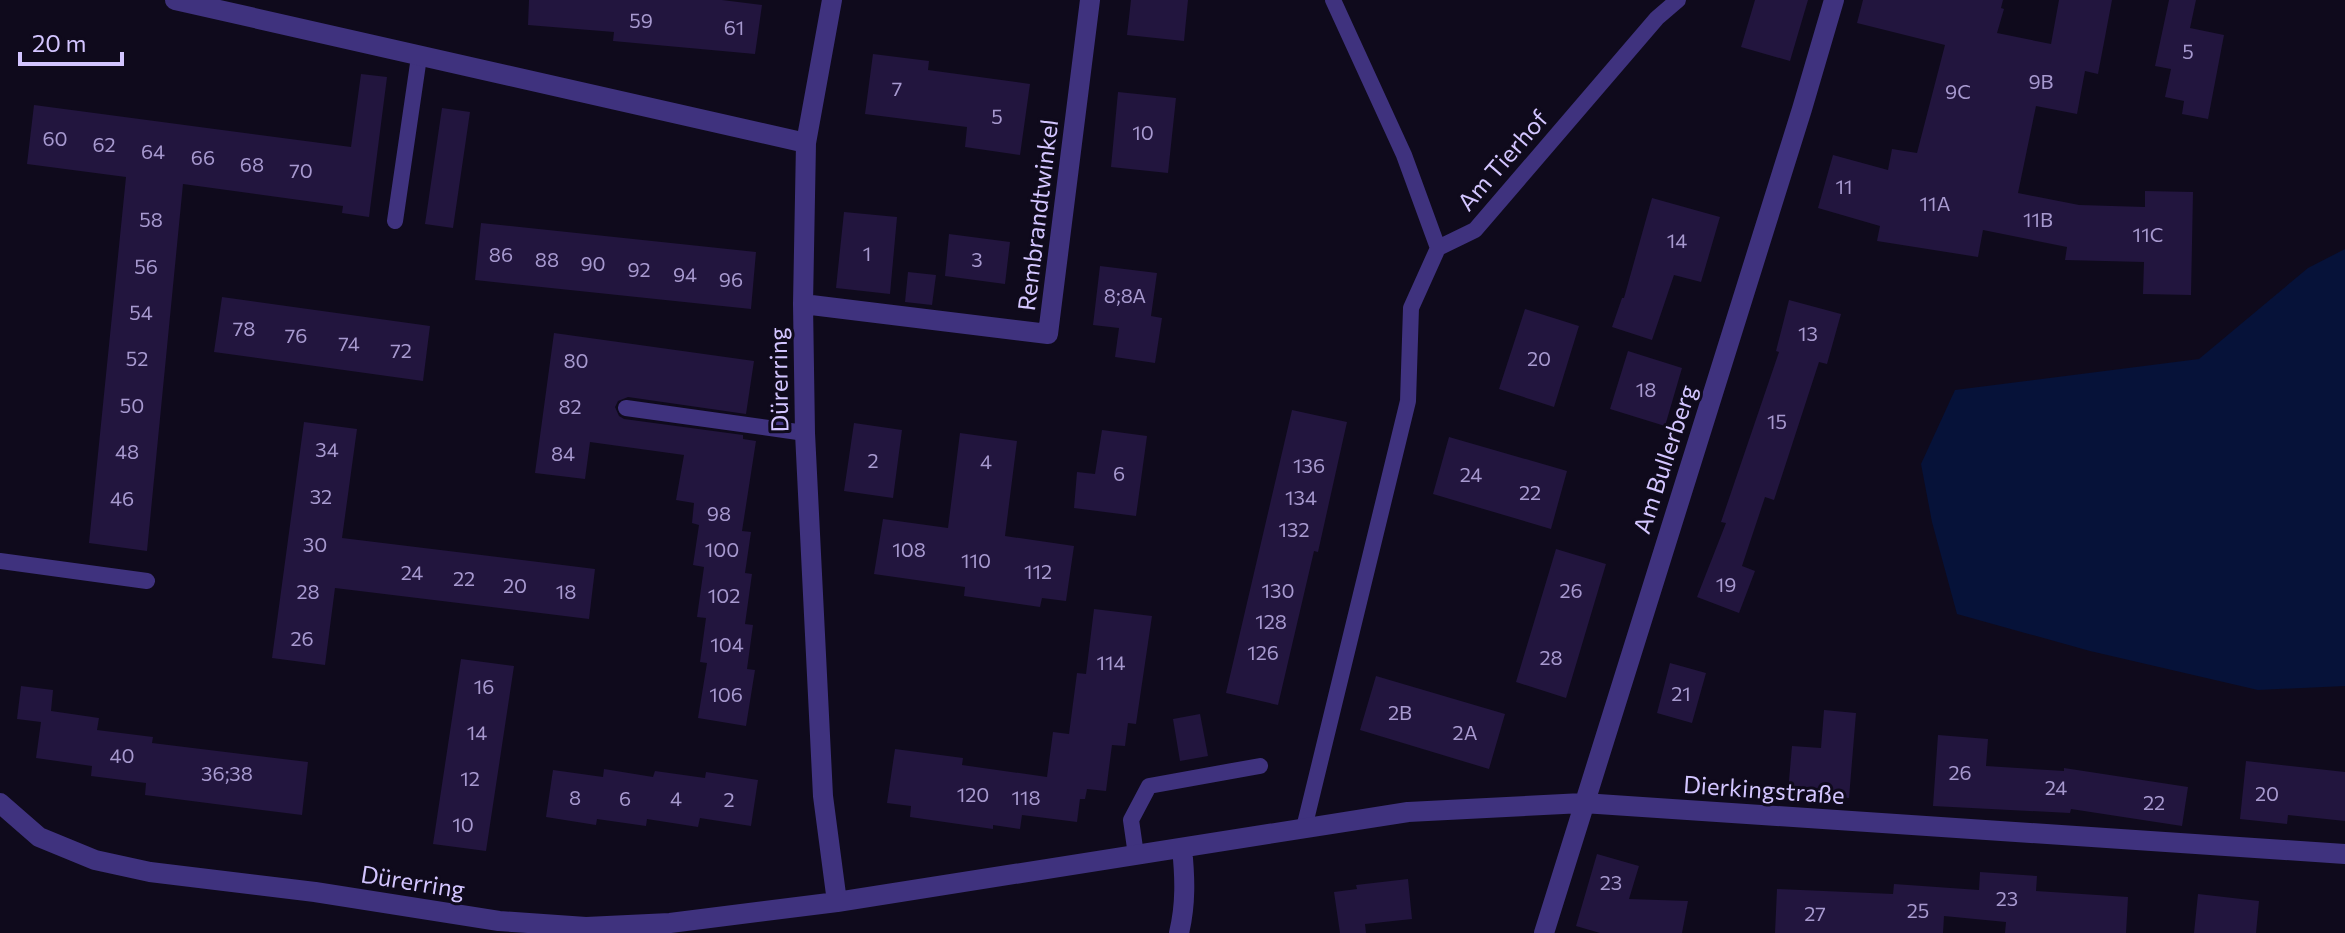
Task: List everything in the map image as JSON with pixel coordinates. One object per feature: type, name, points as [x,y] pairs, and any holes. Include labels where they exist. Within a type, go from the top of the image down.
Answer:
[{"type":"street","points":[[175,0],[806,143]]},
{"type":"street","name":"Dürerring","points":[[832,0],[806,143],[803,304],[805,433],[823,796],[837,902]]},
{"type":"street","name":"Rembrandtwinkel","points":[[803,304],[1048,334],[1090,0]]},
{"type":"street","name":"Am Bullerberg","points":[[1544,933],[1834,0]]},
{"type":"street","name":"Dürerring","points":[[0,803],[39,837],[95,860],[150,872],[315,892],[499,921],[623,927],[722,918],[837,902],[1182,848]]},
{"type":"street","name":"Dierkingstraße","points":[[1182,848],[1408,812],[1583,803],[2345,854]]},
{"type":"street","points":[[1179,933],[1186,881],[1182,848]]},
{"type":"lane","name":"Am Tierhof","points":[[1333,0],[1404,155],[1438,248],[1475,230],[1657,18],[1678,0]]},
{"type":"lane","points":[[395,221],[419,57]]},
{"type":"lane","points":[[1304,828],[1408,401],[1411,308],[1438,248]]},
{"type":"lane","points":[[626,408],[805,433]]},
{"type":"lane","points":[[0,561],[147,581]]},
{"type":"lane","points":[[1136,855],[1131,820],[1149,786],[1260,766]]},
{"type":"water","points":[[2345,249],[2345,686],[2258,690],[2090,651],[1957,614],[1932,522],[1921,464],[1955,390],[2199,359],[2308,268]]},
{"type":"building","points":[[529,0],[722,0],[762,5],[755,54],[613,41],[614,32],[528,25]]},
{"type":"building","points":[[1131,0],[1188,0],[1184,41],[1127,35]]},
{"type":"building","points":[[1755,0],[1808,0],[1790,61],[1741,47]]},
{"type":"building","points":[[1863,0],[2003,0],[2001,8],[2004,9],[1997,33],[2051,44],[2059,0],[2112,0],[2098,74],[2085,71],[2077,114],[2036,106],[2018,193],[2079,205],[2145,207],[2145,191],[2193,192],[2191,295],[2143,294],[2144,262],[2065,260],[2067,247],[1983,230],[1978,257],[1877,241],[1880,226],[1818,208],[1833,155],[1888,170],[1892,149],[1917,153],[1945,45],[1857,23]]},
{"type":"building","points":[[2169,0],[2196,0],[2190,28],[2224,35],[2208,119],[2182,114],[2184,101],[2165,97],[2171,69],[2155,66]]},
{"type":"building","points":[[873,54],[929,61],[928,70],[1030,84],[1020,155],[965,147],[967,127],[865,114]]},
{"type":"building","points":[[361,74],[387,77],[369,217],[342,213],[343,206],[183,184],[147,551],[89,543],[126,177],[27,164],[34,105],[351,147]]},
{"type":"building","points":[[1118,92],[1176,98],[1168,173],[1111,167]]},
{"type":"building","points":[[442,108],[470,112],[453,228],[425,224]]},
{"type":"building","points":[[1652,198],[1720,217],[1701,282],[1674,275],[1652,340],[1612,327],[1624,298]]},
{"type":"building","points":[[844,212],[897,217],[890,294],[836,288]]},
{"type":"building","points":[[481,223],[756,252],[751,309],[475,280]]},
{"type":"building","points":[[949,234],[1010,242],[1005,284],[945,276]]},
{"type":"building","points":[[1100,266],[1157,273],[1151,316],[1162,318],[1155,363],[1115,357],[1119,328],[1093,325]]},
{"type":"building","points":[[908,272],[936,275],[932,305],[905,302]]},
{"type":"building","points":[[222,297],[430,326],[423,381],[214,352]]},
{"type":"building","points":[[1789,300],[1841,314],[1827,364],[1819,362],[1774,500],[1765,497],[1742,566],[1755,571],[1739,613],[1697,597],[1726,523],[1721,522],[1779,352],[1776,351]]},
{"type":"building","points":[[1525,309],[1579,326],[1554,407],[1499,389]]},
{"type":"building","points":[[554,333],[754,361],[746,414],[628,397],[618,401],[615,407],[624,419],[743,435],[743,439],[756,441],[742,531],[751,532],[745,573],[752,574],[745,624],[753,625],[747,669],[755,670],[746,726],[698,718],[707,663],[700,662],[706,618],[697,617],[704,567],[693,565],[699,525],[692,523],[694,503],[676,500],[684,455],[590,442],[585,479],[535,473]]},
{"type":"building","points":[[1628,351],[1682,368],[1665,426],[1610,409]]},
{"type":"building","points":[[1292,410],[1347,422],[1318,552],[1314,551],[1278,705],[1226,693]]},
{"type":"building","points":[[304,422],[357,429],[342,538],[595,569],[589,619],[335,588],[325,665],[272,658]]},
{"type":"building","points":[[854,423],[902,430],[893,498],[844,491]]},
{"type":"building","points":[[1102,430],[1147,436],[1136,516],[1074,508],[1077,472],[1095,474]]},
{"type":"building","points":[[960,433],[1017,441],[1005,536],[1074,546],[1066,601],[1042,598],[1040,607],[964,596],[965,587],[874,574],[883,519],[948,528]]},
{"type":"building","points":[[1449,437],[1567,471],[1551,529],[1433,494]]},
{"type":"building","points":[[1556,549],[1606,564],[1566,698],[1516,682]]},
{"type":"building","points":[[1094,609],[1152,616],[1136,724],[1128,723],[1125,746],[1112,745],[1106,791],[1087,789],[1085,799],[1080,799],[1077,822],[1022,815],[1020,829],[993,825],[993,829],[910,817],[911,806],[887,803],[895,749],[963,758],[962,765],[1047,777],[1053,732],[1069,734],[1077,673],[1086,674]]},
{"type":"building","points":[[461,659],[514,666],[486,851],[433,844]]},
{"type":"building","points":[[1670,663],[1706,673],[1692,723],[1657,713]]},
{"type":"building","points":[[1376,676],[1505,714],[1489,769],[1360,730]]},
{"type":"building","points":[[21,686],[53,690],[51,711],[99,718],[97,730],[153,737],[152,743],[308,762],[302,815],[145,795],[146,783],[91,776],[92,766],[36,758],[41,722],[17,719]]},
{"type":"building","points":[[1824,710],[1856,713],[1849,798],[1788,792],[1792,746],[1821,748]]},
{"type":"building","points":[[1200,714],[1208,756],[1180,761],[1173,719]]},
{"type":"building","points":[[1938,735],[1988,739],[1986,766],[2064,771],[2064,768],[2188,787],[2182,826],[2071,809],[2070,813],[1933,806]]},
{"type":"building","points":[[2246,761],[2345,772],[2345,821],[2288,815],[2287,824],[2240,819]]},
{"type":"building","points":[[604,769],[653,777],[655,771],[705,778],[706,772],[758,780],[751,826],[700,818],[698,827],[647,819],[646,826],[597,819],[596,825],[546,817],[553,770],[603,777]]},
{"type":"building","points":[[1597,854],[1639,866],[1629,899],[1688,901],[1682,933],[1600,933],[1576,926]]},
{"type":"building","points":[[1980,872],[2037,876],[2036,891],[2128,897],[2126,933],[2005,933],[2006,922],[1944,916],[1943,933],[1775,933],[1777,889],[1893,894],[1894,884],[1979,890]]},
{"type":"building","points":[[1408,879],[1412,919],[1365,924],[1366,933],[1340,933],[1334,892],[1357,889],[1356,885]]},
{"type":"building","points":[[2198,894],[2259,901],[2256,933],[2194,933]]}]
